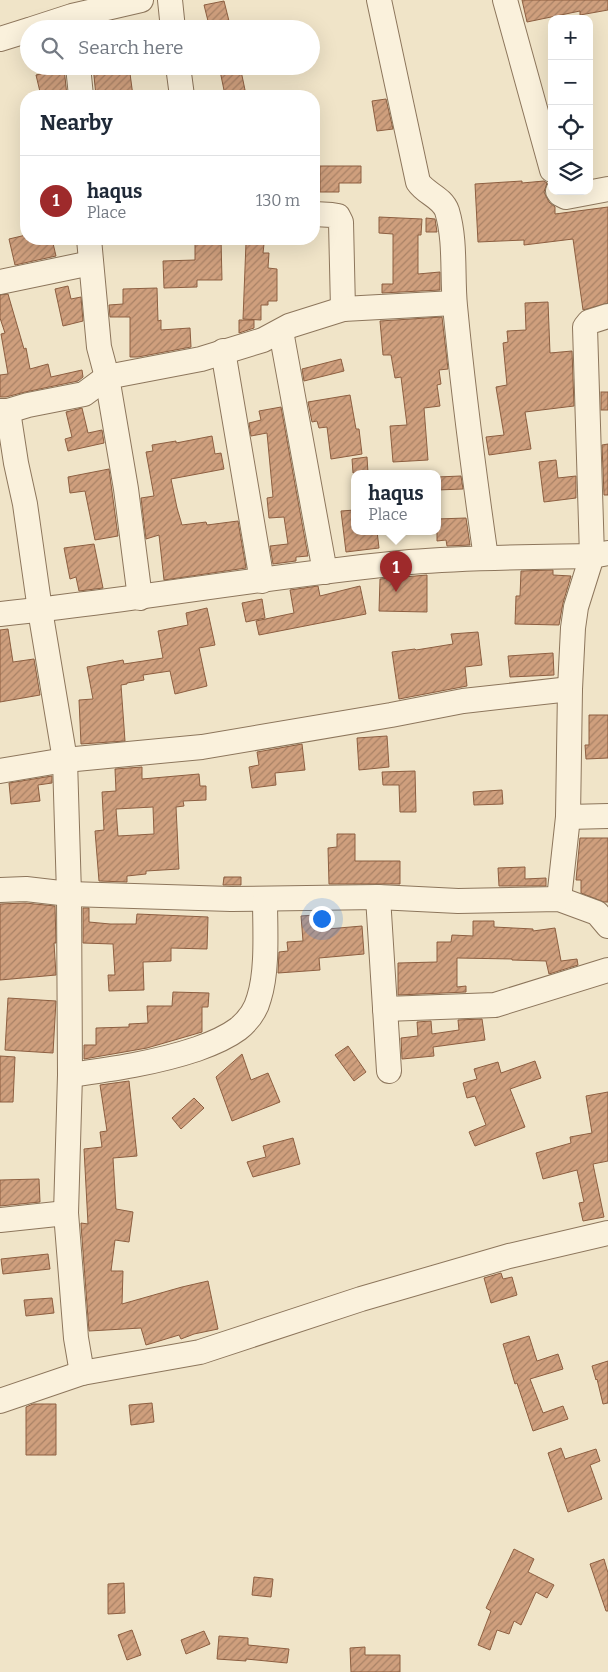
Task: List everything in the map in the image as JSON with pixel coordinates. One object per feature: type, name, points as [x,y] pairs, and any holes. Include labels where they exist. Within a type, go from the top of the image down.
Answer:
[{"type":"street","points":[[79,20],[141,0]]},
{"type":"street","points":[[170,0],[172,20]]},
{"type":"street","points":[[378,0],[418,182],[422,188],[437,198],[446,210],[450,228],[454,303],[486,558]]},
{"type":"street","points":[[504,0],[548,156]]},
{"type":"street","points":[[0,39],[20,32]]},
{"type":"street","points":[[79,75],[80,90]]},
{"type":"street","points":[[179,75],[181,90]]},
{"type":"street","points":[[593,191],[608,188]]},
{"type":"street","points":[[562,195],[566,197],[575,195]]},
{"type":"street","points":[[320,214],[338,216],[341,222],[343,310]]},
{"type":"street","points":[[90,245],[99,347],[107,377],[126,489],[140,598]]},
{"type":"street","points":[[0,282],[91,263]]},
{"type":"street","points":[[82,1373],[74,1321],[66,1213],[70,1075],[69,894],[65,760],[40,610],[25,504],[4,411],[84,394],[107,377],[200,358],[263,340],[289,326],[343,310],[454,303]]},
{"type":"street","points":[[559,899],[568,817],[573,628],[576,607],[600,554],[585,327],[589,322],[608,316]]},
{"type":"street","points":[[281,331],[325,572]]},
{"type":"street","points":[[223,350],[262,581]]},
{"type":"street","points":[[0,614],[140,598],[411,562],[600,554]]},
{"type":"street","points":[[0,771],[65,760],[202,747],[463,701],[570,689]]},
{"type":"street","points":[[568,817],[608,816]]},
{"type":"street","points":[[0,890],[26,889],[69,894],[266,899],[378,898],[458,901],[559,899],[597,913],[608,926]]},
{"type":"street","points":[[378,898],[389,1071]]},
{"type":"street","points":[[70,1075],[136,1066],[176,1056],[214,1043],[238,1029],[253,1013],[260,997],[264,967],[266,899]]},
{"type":"street","points":[[385,1009],[495,1005],[608,970]]},
{"type":"street","points":[[0,1220],[66,1213]]},
{"type":"street","points":[[0,1401],[82,1373],[200,1352],[361,1298],[509,1256],[608,1233]]},
{"type":"building","points":[[522,0],[608,0],[608,10],[580,15],[580,11],[561,15],[548,15],[548,18],[527,22]]},
{"type":"building","points":[[224,1],[229,20],[208,20],[204,5]]},
{"type":"building","points":[[36,75],[65,75],[66,90],[40,90]]},
{"type":"building","points":[[94,75],[130,75],[132,90],[95,90]]},
{"type":"building","points":[[221,75],[242,75],[245,90],[224,90]]},
{"type":"building","points":[[386,99],[393,129],[377,131],[372,101]]},
{"type":"building","points":[[320,166],[361,166],[361,183],[339,183],[339,192],[320,192]]},
{"type":"building","points":[[522,181],[522,183],[544,181],[547,183],[544,192],[549,202],[555,207],[555,214],[608,207],[608,303],[583,310],[573,239],[524,245],[524,240],[478,242],[475,184]]},
{"type":"building","points":[[379,217],[422,219],[421,235],[418,235],[418,274],[440,272],[440,290],[382,293],[382,284],[393,284],[393,234],[379,233]]},
{"type":"building","points":[[426,218],[435,219],[437,232],[426,232]]},
{"type":"building","points":[[20,236],[20,245],[53,245],[56,256],[15,265],[9,239]]},
{"type":"building","points":[[195,245],[221,245],[222,280],[197,280],[197,287],[164,288],[163,261],[195,260]]},
{"type":"building","points":[[246,245],[264,245],[263,253],[269,253],[268,268],[277,269],[277,301],[268,301],[268,305],[261,305],[261,320],[243,319]]},
{"type":"building","points":[[68,286],[71,299],[81,297],[83,321],[63,326],[55,289]]},
{"type":"building","points":[[157,288],[158,321],[161,320],[161,330],[190,328],[191,347],[130,357],[130,317],[110,317],[109,305],[123,304],[123,289]]},
{"type":"building","points":[[8,294],[24,349],[26,348],[30,369],[48,364],[51,377],[82,370],[83,377],[78,381],[0,397],[0,375],[8,374],[1,334],[5,333],[0,318],[0,295]]},
{"type":"building","points":[[548,302],[550,353],[572,351],[574,406],[525,412],[531,449],[489,455],[486,437],[504,435],[496,387],[507,385],[503,343],[508,342],[507,331],[526,330],[525,303]]},
{"type":"building","points":[[442,317],[448,369],[439,370],[441,384],[437,385],[440,406],[424,408],[428,460],[393,462],[390,426],[407,425],[401,377],[395,378],[391,355],[383,355],[380,321]]},
{"type":"building","points":[[239,320],[254,320],[254,328],[239,333]]},
{"type":"building","points":[[341,359],[344,371],[304,381],[302,369]]},
{"type":"building","points":[[601,392],[608,392],[608,410],[601,410]]},
{"type":"building","points":[[350,395],[356,429],[359,429],[362,454],[331,459],[327,427],[319,428],[317,421],[312,422],[308,402]]},
{"type":"building","points":[[281,407],[308,556],[296,557],[296,561],[273,564],[270,546],[288,544],[284,517],[269,518],[267,498],[273,497],[267,433],[251,436],[249,423],[261,420],[259,411]]},
{"type":"building","points":[[82,408],[88,433],[102,430],[104,443],[68,451],[65,439],[72,437],[66,412]]},
{"type":"building","points":[[212,436],[215,454],[221,453],[224,469],[171,479],[177,508],[182,525],[206,522],[207,525],[238,521],[246,568],[164,580],[159,535],[146,539],[141,498],[154,496],[146,452],[153,451],[152,445],[176,441],[176,443]]},
{"type":"building","points":[[608,444],[608,495],[604,495],[602,445]]},
{"type":"building","points":[[367,457],[368,470],[353,470],[352,459]]},
{"type":"building","points":[[556,460],[558,478],[576,476],[576,498],[544,502],[539,462]]},
{"type":"building","points":[[109,469],[118,536],[95,540],[85,491],[70,493],[68,477]]},
{"type":"building","points":[[461,476],[463,489],[441,490],[441,477]]},
{"type":"building","points":[[351,510],[351,535],[377,535],[379,548],[346,552],[341,511]]},
{"type":"building","points":[[466,518],[470,545],[447,546],[446,540],[437,541],[437,535],[441,535],[441,519]]},
{"type":"building","points":[[94,544],[103,588],[79,591],[76,577],[70,579],[64,548]]},
{"type":"building","points":[[553,570],[553,575],[571,576],[559,625],[515,624],[516,596],[520,596],[521,571]]},
{"type":"building","points":[[427,575],[427,612],[379,611],[380,579]]},
{"type":"building","points":[[318,586],[320,596],[360,586],[366,614],[259,635],[256,621],[294,613],[290,590]]},
{"type":"building","points":[[262,599],[265,618],[246,622],[242,603]]},
{"type":"building","points":[[207,608],[215,645],[199,648],[207,686],[175,694],[170,671],[143,675],[144,680],[121,685],[125,741],[81,744],[79,700],[93,699],[87,667],[123,660],[124,664],[163,658],[158,631],[188,625],[186,613]]},
{"type":"building","points":[[8,629],[13,662],[34,659],[40,695],[0,702],[0,630]]},
{"type":"building","points":[[478,632],[482,665],[465,667],[467,686],[399,699],[392,652],[453,644],[451,634]]},
{"type":"building","points":[[553,653],[554,675],[510,677],[508,656]]},
{"type":"building","points":[[589,715],[608,715],[608,758],[586,759],[585,745],[589,745]]},
{"type":"building","points":[[387,736],[389,767],[359,770],[357,738]]},
{"type":"building","points":[[302,744],[305,770],[275,773],[276,785],[252,788],[249,767],[259,765],[257,752]]},
{"type":"building","points":[[142,767],[142,779],[199,774],[200,786],[206,786],[206,800],[183,801],[184,806],[176,807],[179,869],[146,871],[146,874],[127,876],[127,882],[99,881],[95,831],[104,830],[102,792],[116,791],[115,769]],"holes":[[[153,807],[154,834],[118,836],[116,809]]]},
{"type":"building","points":[[415,771],[416,812],[400,812],[399,785],[383,785],[382,772]]},
{"type":"building","points":[[52,776],[52,783],[38,785],[40,801],[11,804],[9,783]]},
{"type":"building","points":[[502,790],[503,804],[474,805],[473,792]]},
{"type":"building","points":[[337,834],[355,834],[355,861],[400,861],[400,884],[329,884],[328,848],[337,847]]},
{"type":"building","points":[[580,838],[608,838],[608,902],[581,893],[581,880],[576,880]]},
{"type":"building","points":[[525,867],[525,879],[546,878],[546,886],[499,886],[498,868]]},
{"type":"building","points":[[224,877],[241,877],[241,885],[223,885]]},
{"type":"building","points":[[25,903],[55,906],[56,943],[54,943],[56,975],[0,980],[0,904]]},
{"type":"building","points":[[83,908],[89,908],[89,922],[110,924],[136,924],[137,914],[208,917],[207,949],[171,948],[171,961],[143,962],[144,990],[109,991],[108,975],[115,975],[113,944],[83,943]]},
{"type":"building","points":[[315,915],[316,930],[362,926],[364,954],[319,958],[320,970],[278,973],[279,952],[288,951],[287,942],[303,941],[301,916]]},
{"type":"building","points":[[473,921],[494,921],[494,927],[533,929],[533,931],[555,928],[561,961],[577,959],[578,965],[549,974],[546,961],[457,958],[457,987],[466,986],[466,992],[398,995],[398,963],[437,962],[437,942],[451,942],[452,935],[473,936]]},
{"type":"building","points":[[173,992],[209,993],[208,1007],[202,1007],[202,1032],[147,1048],[84,1059],[84,1045],[96,1045],[96,1028],[129,1027],[129,1024],[148,1023],[147,1006],[172,1006]]},
{"type":"building","points":[[8,998],[56,1001],[53,1053],[5,1050]]},
{"type":"building","points":[[482,1019],[485,1040],[433,1047],[434,1056],[402,1059],[401,1038],[418,1036],[417,1022],[431,1021],[432,1034],[459,1030],[458,1020]]},
{"type":"building","points":[[348,1046],[366,1072],[354,1081],[335,1055]]},
{"type":"building","points":[[242,1054],[251,1080],[268,1073],[280,1102],[232,1121],[216,1077]]},
{"type":"building","points":[[0,1056],[15,1057],[13,1102],[0,1102]]},
{"type":"building","points":[[535,1061],[541,1078],[510,1089],[525,1127],[475,1146],[469,1132],[486,1125],[475,1096],[467,1098],[463,1083],[477,1079],[474,1069],[498,1062],[501,1073]]},
{"type":"building","points":[[129,1081],[137,1156],[113,1158],[116,1209],[133,1212],[129,1242],[115,1240],[111,1271],[123,1271],[122,1304],[208,1281],[218,1329],[181,1339],[179,1335],[146,1345],[141,1328],[89,1331],[81,1225],[81,1223],[88,1224],[84,1149],[102,1147],[100,1132],[107,1131],[100,1085]]},
{"type":"building","points":[[608,1092],[608,1161],[593,1164],[604,1217],[583,1221],[579,1203],[584,1202],[577,1170],[543,1179],[536,1153],[571,1143],[570,1137],[592,1133],[586,1096]]},
{"type":"building","points":[[194,1098],[204,1108],[181,1129],[172,1118]]},
{"type":"building","points":[[293,1138],[300,1164],[253,1177],[247,1162],[266,1157],[263,1146]]},
{"type":"building","points":[[39,1179],[40,1202],[0,1206],[0,1180]]},
{"type":"building","points":[[48,1254],[50,1269],[3,1274],[1,1259]]},
{"type":"building","points":[[501,1273],[503,1279],[512,1277],[517,1295],[491,1303],[484,1278]]},
{"type":"building","points":[[52,1298],[54,1313],[26,1316],[24,1300]]},
{"type":"building","points":[[529,1336],[537,1361],[558,1354],[563,1369],[530,1379],[543,1413],[563,1406],[568,1419],[533,1431],[517,1383],[515,1384],[503,1344]]},
{"type":"building","points":[[608,1361],[608,1403],[603,1404],[592,1366]]},
{"type":"building","points":[[152,1403],[154,1422],[131,1425],[129,1405]]},
{"type":"building","points":[[33,1404],[56,1404],[56,1455],[26,1455],[26,1407]]},
{"type":"building","points":[[561,1448],[565,1459],[596,1449],[600,1461],[590,1465],[602,1499],[568,1512],[548,1453]]},
{"type":"building","points":[[514,1549],[534,1559],[528,1572],[554,1585],[547,1598],[536,1592],[521,1625],[514,1621],[509,1634],[497,1630],[490,1650],[478,1645],[491,1611],[486,1608]]},
{"type":"building","points":[[604,1559],[608,1573],[608,1611],[606,1611],[590,1564]]},
{"type":"building","points":[[254,1577],[273,1579],[271,1597],[252,1595]]},
{"type":"building","points":[[124,1583],[125,1613],[108,1614],[108,1584]]},
{"type":"building","points":[[132,1630],[141,1655],[127,1660],[118,1635]]},
{"type":"building","points":[[204,1631],[210,1644],[186,1654],[181,1640]]},
{"type":"building","points":[[219,1636],[248,1638],[248,1645],[289,1649],[287,1663],[246,1659],[246,1661],[217,1659]]},
{"type":"building","points":[[365,1647],[365,1655],[400,1655],[400,1672],[351,1672],[350,1648]]},
{"type":"place","name":"haqus","points":[[396,592]]}]
